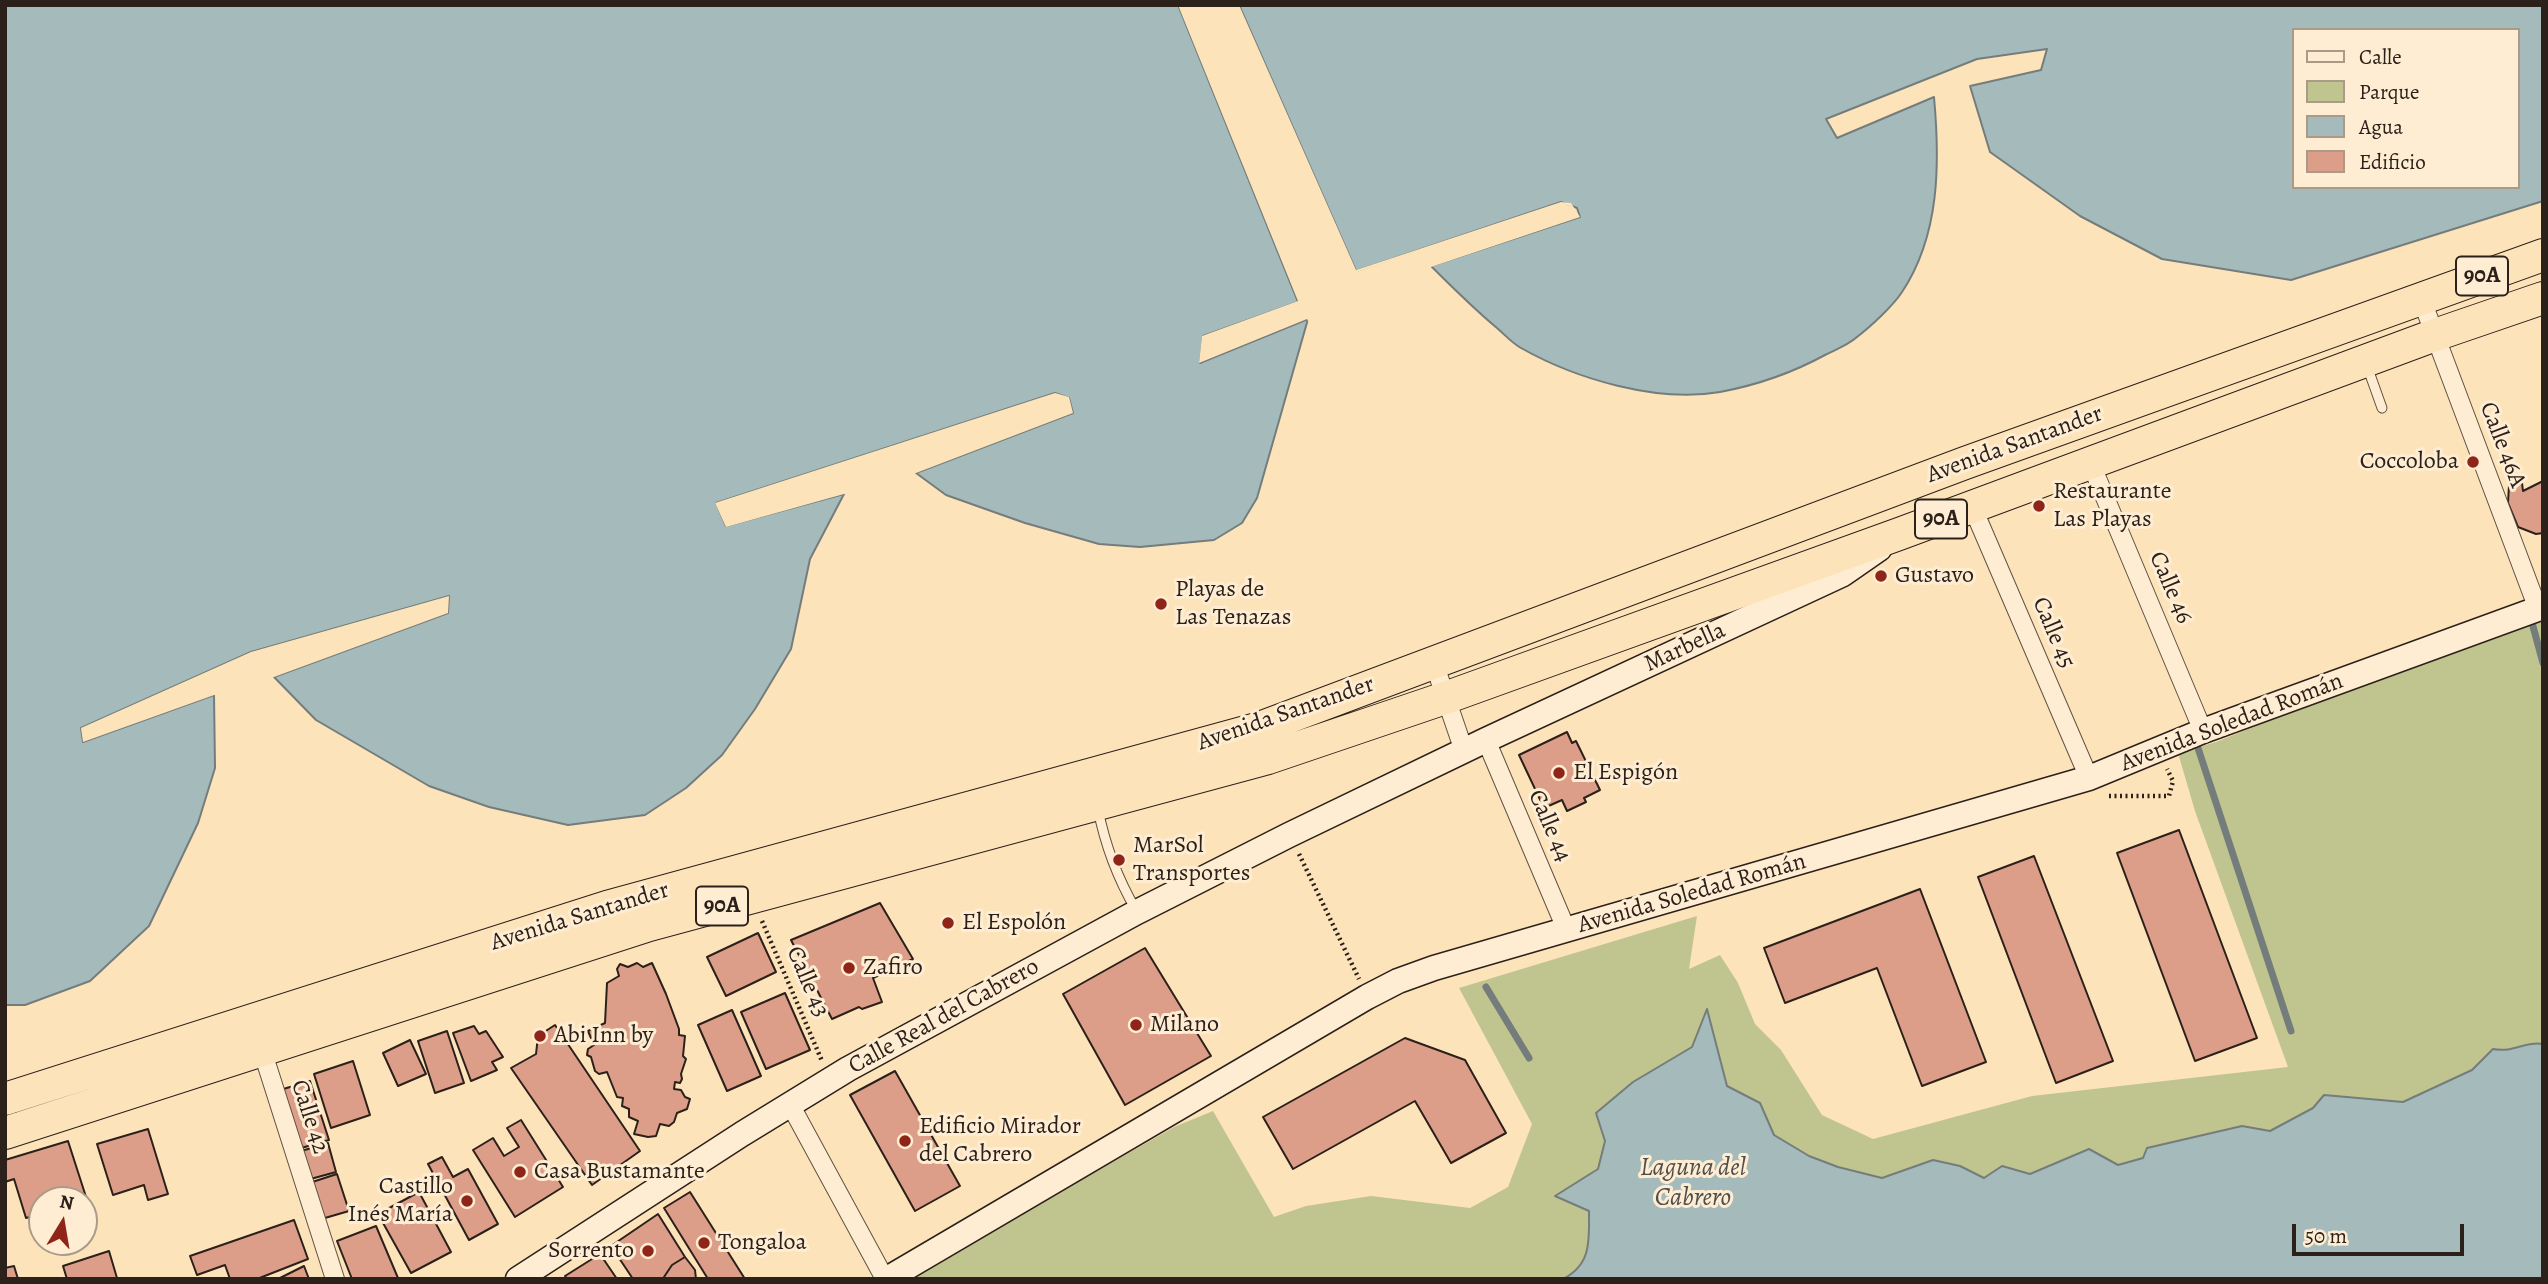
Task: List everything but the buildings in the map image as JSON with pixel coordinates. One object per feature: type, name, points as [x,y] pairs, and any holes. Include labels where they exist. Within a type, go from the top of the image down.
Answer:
[{"type":"highway","name":"Avenida Santander","points":[[5,1099],[607,907],[1257,729],[1965,463],[2543,255]]},
{"type":"highway","name":"Avenida Santander","points":[[5,1133],[649,925],[1268,758],[1445,698],[2091,464],[2435,335],[2543,298]]},
{"type":"street","name":"Calle 46A","points":[[2421,298],[2540,608]]},
{"type":"street","name":"Calle 46","points":[[2091,464],[2203,731]]},
{"type":"street","name":"Calle 45","points":[[1972,506],[2099,784]]},
{"type":"street","name":"Marbella","points":[[1464,751],[1843,575],[1899,534]]},
{"type":"street","name":"Avenida Soledad Román","points":[[886,1279],[1398,981],[1434,968],[2099,784],[2203,731],[2540,608]]},
{"type":"street","points":[[1434,663],[1464,751]]},
{"type":"street","name":"Calle 44","points":[[1486,740],[1567,931]]},
{"type":"street","name":"Calle Real del Cabrero","points":[[518,1279],[830,1080],[1137,912],[1464,751]]},
{"type":"street","name":"Calle 42","points":[[262,1050],[335,1279]]},
{"type":"street","points":[[792,1106],[886,1279]]},
{"type":"lane","points":[[2366,361],[2382,408]]},
{"type":"lane","points":[[1097,804],[1104,838],[1125,892],[1137,912]]},
{"type":"path","points":[[2099,784],[2098,796],[2169,796],[2173,781],[2167,767],[2154,770]]},
{"type":"path","points":[[1289,835],[1367,997]]},
{"type":"path","name":"Calle 43","points":[[752,898],[830,1080]]},
{"type":"green space","points":[[2543,615],[2543,1044],[2493,1049],[2472,1070],[2403,1102],[2324,1095],[2313,1108],[2270,1131],[2242,1126],[2147,1148],[2143,1158],[2118,1166],[2088,1149],[2030,1174],[2002,1166],[1984,1178],[1960,1166],[1933,1160],[1882,1178],[1838,1167],[1809,1156],[1774,1135],[1760,1103],[1727,1087],[1707,1011],[1692,1047],[1672,1058],[1596,1113],[1605,1141],[1598,1169],[1556,1196],[1589,1211],[1588,1241],[1584,1258],[1572,1273],[1563,1279],[909,1279],[1174,1127],[1213,1111],[1274,1217],[1306,1206],[1371,1196],[1470,1208],[1508,1187],[1532,1124],[1459,988],[1697,916],[1689,969],[1720,955],[1738,983],[1755,1024],[1781,1050],[1822,1115],[1873,1139],[2032,1096],[2288,1067],[2195,811],[2178,753],[2216,742],[2502,628]]},
{"type":"water","points":[[5,5],[1178,5],[1298,302],[1203,336],[1200,363],[1308,319],[1257,498],[1242,523],[1214,540],[1140,547],[1099,544],[1025,523],[946,495],[916,473],[1073,413],[1069,398],[1055,393],[716,503],[726,526],[844,494],[810,559],[791,649],[755,709],[722,755],[686,788],[645,815],[568,825],[489,807],[429,786],[316,720],[274,677],[448,613],[449,596],[251,652],[81,728],[83,742],[214,695],[215,768],[198,823],[149,926],[90,981],[25,1005],[5,1005]]},
{"type":"water","points":[[1239,5],[2543,5],[2543,201],[2291,280],[2162,259],[2080,216],[1990,152],[1970,86],[2041,70],[2047,49],[1977,59],[1826,119],[1837,138],[1934,97],[1937,173],[1930,223],[1915,270],[1898,298],[1875,322],[1841,347],[1787,373],[1761,382],[1720,392],[1670,394],[1618,386],[1566,370],[1518,346],[1431,266],[1580,217],[1577,208],[1561,202],[1356,271]]},
{"type":"water","name":"Laguna del Cabrero","points":[[1707,1009],[1727,1086],[1760,1103],[1774,1135],[1809,1156],[1838,1167],[1882,1178],[1933,1160],[1960,1166],[1984,1178],[2002,1166],[2030,1174],[2089,1149],[2118,1165],[2143,1158],[2147,1148],[2242,1126],[2270,1131],[2313,1108],[2324,1095],[2403,1102],[2472,1070],[2493,1049],[2543,1044],[2543,1279],[1563,1279],[1584,1259],[1588,1241],[1589,1211],[1555,1196],[1598,1169],[1605,1141],[1596,1113],[1633,1082],[1692,1047]]},
{"type":"pier","points":[[1178,5],[1182,5],[1302,302],[1206,338],[1204,358],[1306,316],[1311,319],[1310,324],[1307,319],[1199,363],[1202,336],[1298,301]]},
{"type":"pier","points":[[1236,5],[1239,5],[1356,270],[1561,202],[1571,203],[1580,217],[1428,268],[1430,263],[1576,215],[1569,206],[1561,205],[1354,273]]},
{"type":"pier","points":[[1055,393],[1069,397],[1073,413],[913,474],[915,469],[1069,411],[1066,400],[1055,397],[720,505],[728,522],[843,491],[847,493],[844,494],[726,527],[715,503]]},
{"type":"pier","points":[[449,596],[448,613],[271,678],[273,674],[445,611],[445,601],[253,655],[84,730],[86,738],[212,692],[217,694],[83,742],[81,728],[251,652]]},
{"type":"waterway","points":[[2531,619],[2543,663]]},
{"type":"waterway","points":[[2198,748],[2291,1031]]},
{"type":"waterway","points":[[1486,987],[1529,1058]]},
{"type":"place","name":"Coccoloba","points":[[2473,462]]},
{"type":"place","name":"Restaurante Las Playas","points":[[2039,506]]},
{"type":"place","name":"Gustavo","points":[[1881,576]]},
{"type":"place","name":"Playas de Las Tenazas","points":[[1161,604]]},
{"type":"place","name":"El Espigón","points":[[1559,773]]},
{"type":"place","name":"MarSol Transportes","points":[[1119,860]]},
{"type":"place","name":"El Espolón","points":[[948,923]]},
{"type":"place","name":"Zafiro","points":[[849,968]]},
{"type":"place","name":"Milano","points":[[1136,1025]]},
{"type":"place","name":"Abi Inn by","points":[[540,1036]]},
{"type":"place","name":"Edificio Mirador del Cabrero","points":[[905,1141]]},
{"type":"place","name":"Casa Bustamante","points":[[520,1172]]},
{"type":"place","name":"Castillo Inés María","points":[[467,1201]]},
{"type":"place","name":"Tongaloa","points":[[704,1243]]},
{"type":"place","name":"Sorrento","points":[[648,1251]]}]
